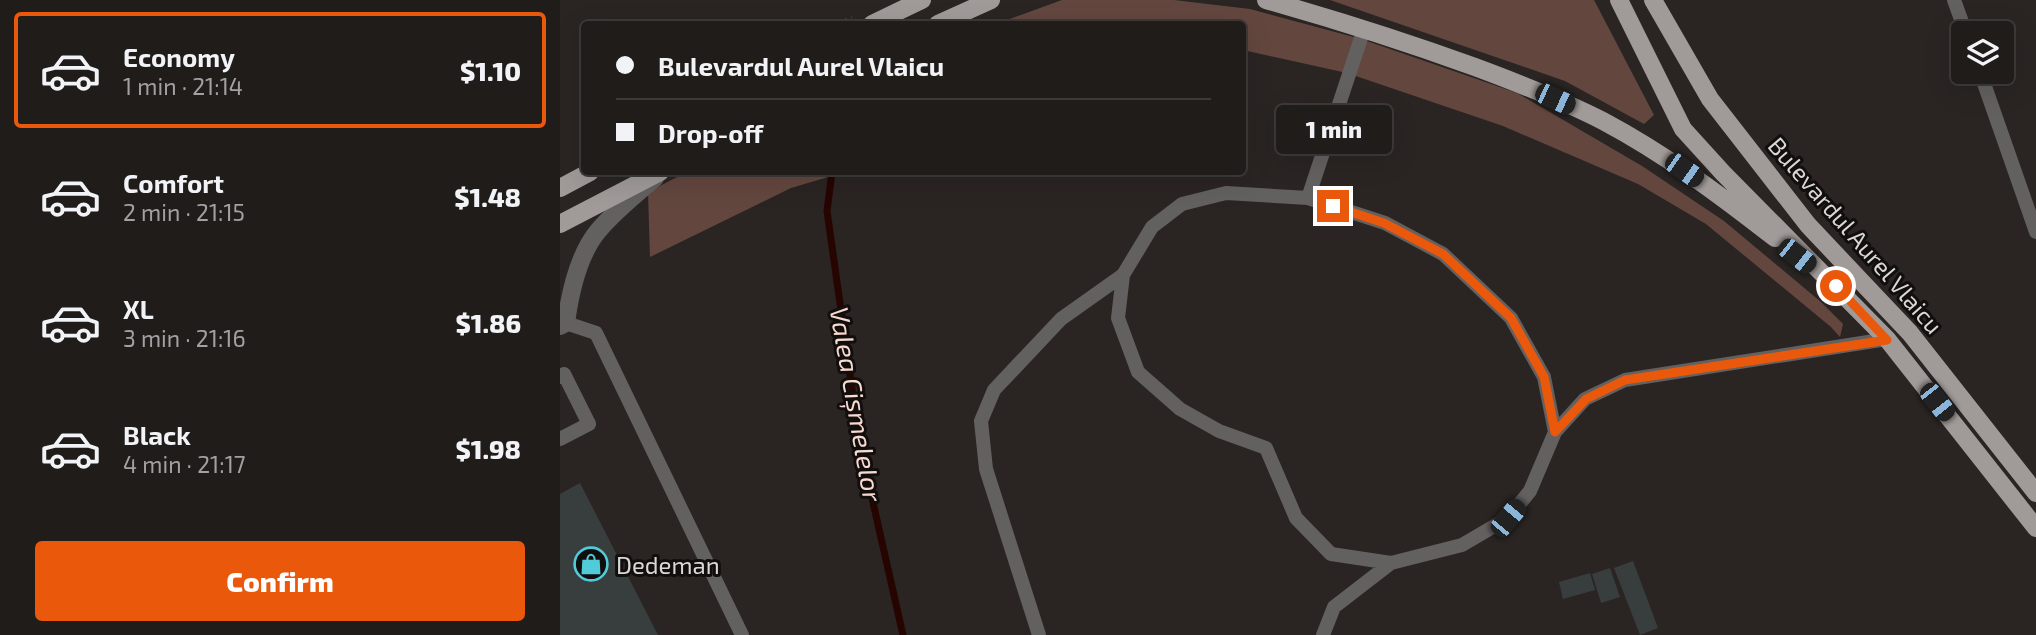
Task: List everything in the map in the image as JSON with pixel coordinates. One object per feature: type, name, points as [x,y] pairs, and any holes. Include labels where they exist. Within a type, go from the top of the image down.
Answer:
[{"type":"main road","points":[[878,21],[922,0]]},
{"type":"main road","points":[[945,21],[991,0]]},
{"type":"main road","points":[[1266,0],[1364,29],[1532,89],[1602,121],[1666,158],[1710,188],[1836,286]]},
{"type":"main road","name":"Bulevardul Aurel Vlaicu","points":[[1619,0],[1684,129],[1887,340],[2036,528]]},
{"type":"main road","name":"Bulevardul Aurel Vlaicu","points":[[1653,0],[1710,99],[1808,225],[1910,333],[2036,493]]},
{"type":"main road","points":[[560,188],[584,175]]},
{"type":"main road","points":[[560,224],[655,175]]},
{"type":"street","points":[[563,324],[577,276],[597,233],[658,175]]},
{"type":"lane","points":[[1954,0],[1962,21]]},
{"type":"lane","points":[[1308,198],[1364,29]]},
{"type":"lane","points":[[1984,84],[2036,232]]},
{"type":"lane","points":[[1039,635],[986,469],[981,421],[994,390],[1061,319],[1123,275],[1152,227],[1182,204],[1226,193],[1308,198],[1384,223],[1443,254],[1511,318],[1544,377],[1555,432]]},
{"type":"lane","points":[[1123,275],[1118,318],[1138,372],[1180,409],[1219,431],[1266,448],[1296,517],[1331,554],[1391,563],[1462,545],[1508,518],[1530,491],[1555,432],[1586,399],[1625,380],[1887,340]]},
{"type":"lane","points":[[563,324],[596,333],[742,635]]},
{"type":"lane","points":[[560,377],[564,374],[589,424],[560,439]]},
{"type":"lane","points":[[1323,635],[1334,607],[1391,563]]},
{"type":"shaded area","points":[[1062,0],[1174,0],[1250,9],[1361,39],[1517,93],[1642,166],[1724,221],[1821,302],[1843,324],[1840,337],[1706,224],[1638,184],[1503,126],[1347,73],[1246,51],[1246,21],[1004,21]]},
{"type":"shaded area","points":[[1330,0],[1594,0],[1654,115],[1644,124],[1565,81]]},
{"type":"shaded area","points":[[681,175],[835,175],[791,188],[650,257],[648,192]]},
{"type":"building","name":"Dedeman","points":[[580,483],[658,635],[560,635],[560,494]]},
{"type":"building","points":[[1633,561],[1658,628],[1640,635],[1614,568]]},
{"type":"building","points":[[1610,568],[1620,597],[1601,603],[1592,574]]},
{"type":"building","points":[[1590,573],[1595,590],[1563,599],[1559,582]]},
{"type":"waterway","name":"Valea Cișmelelor","points":[[832,175],[827,211],[860,445],[903,635]]},
{"type":"place","name":"Dedeman","points":[[591,564]]},
{"type":"route","points":[[1333,206],[1384,223],[1443,254],[1511,318],[1544,377],[1555,432],[1586,399],[1625,380],[1887,340],[1836,286]]}]
